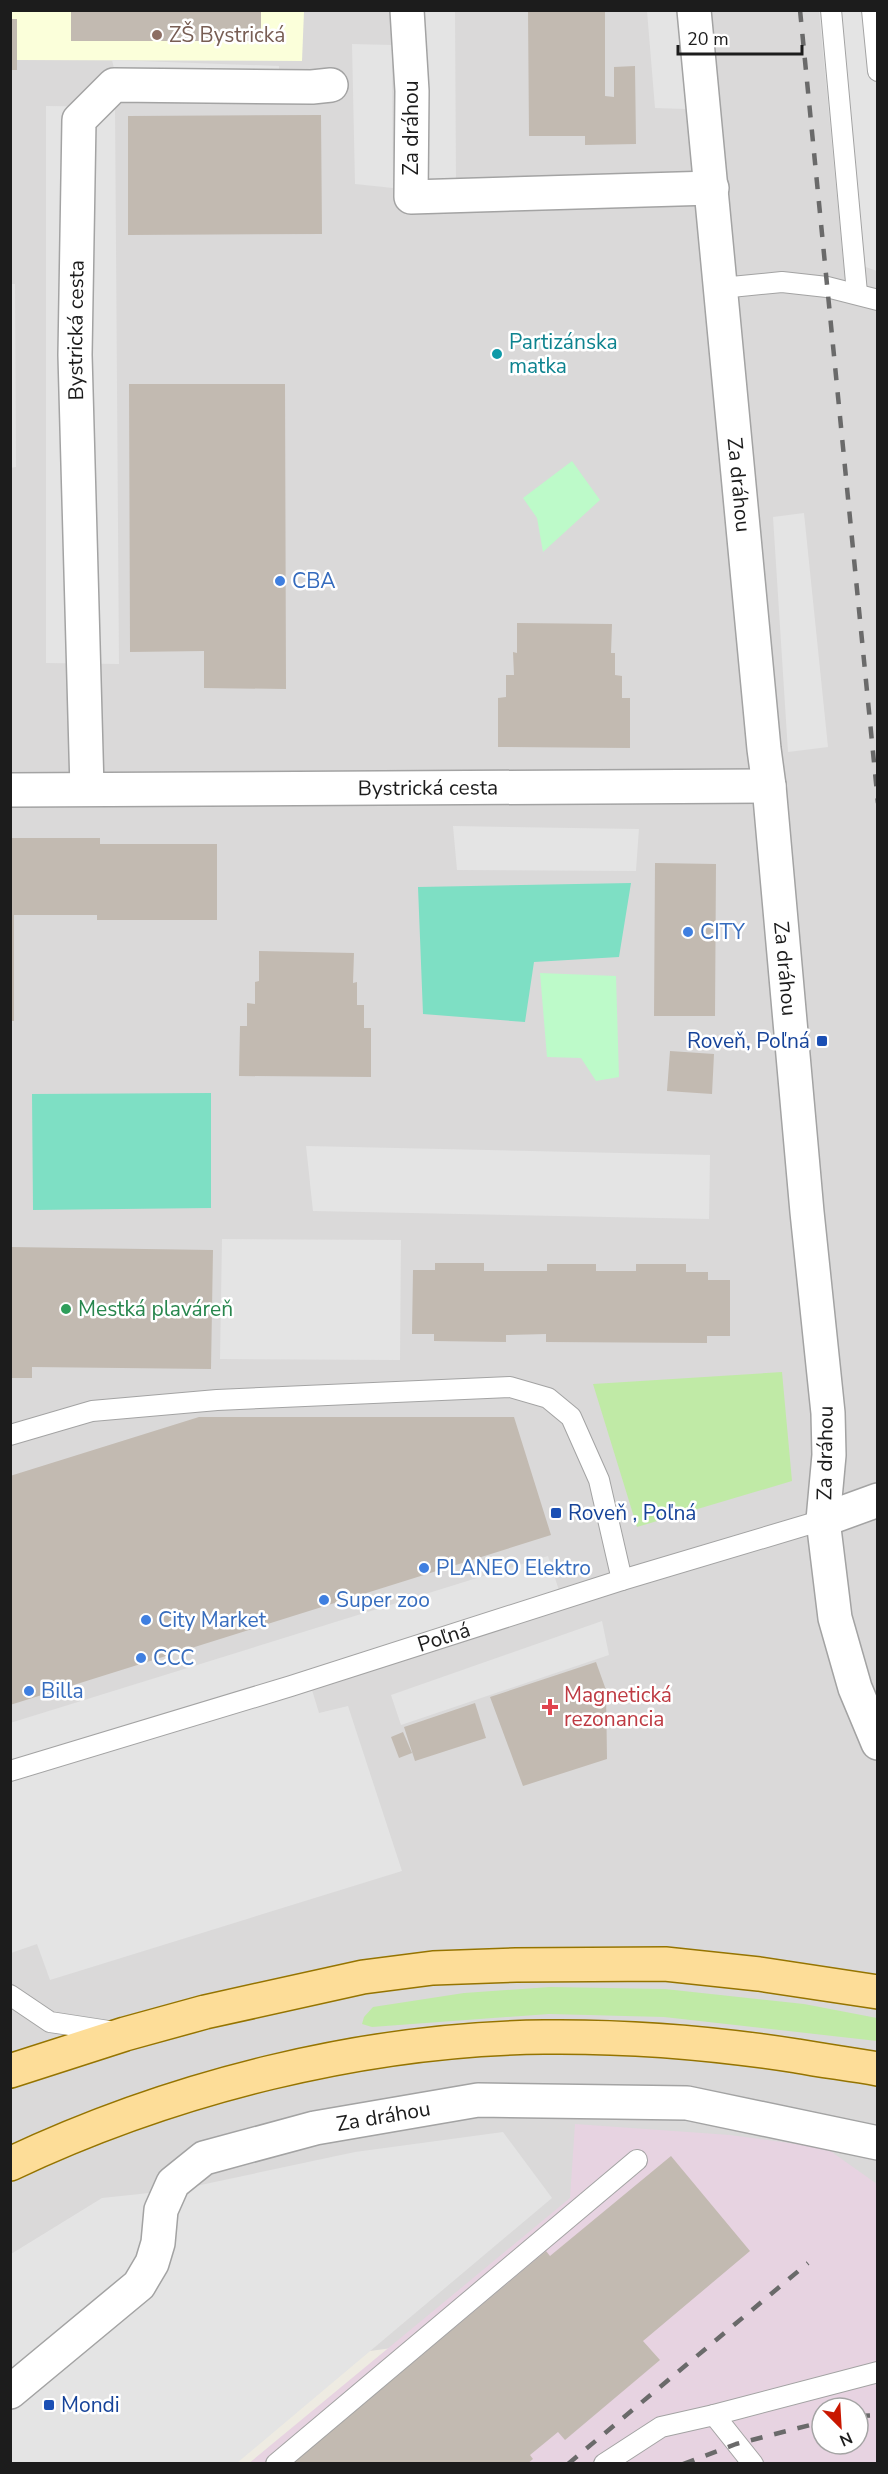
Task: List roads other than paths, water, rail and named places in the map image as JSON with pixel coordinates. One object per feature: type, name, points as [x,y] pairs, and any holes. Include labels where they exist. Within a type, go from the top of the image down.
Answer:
[{"type":"main road","points":[[10,2072],[29,2063],[205,2012],[363,1977],[433,1968],[665,1964],[759,1974],[878,1992]]},
{"type":"main road","points":[[10,2164],[99,2126],[233,2083],[296,2067],[371,2053],[465,2041],[544,2037],[730,2046],[875,2069]]},
{"type":"street","name":"Za dráhou","points":[[407,10],[412,91],[411,196],[712,188]]},
{"type":"street","name":"Za dráhou","points":[[694,10],[828,1413],[829,1455],[823,1520],[837,1627],[855,1688],[878,1743]]},
{"type":"street","name":"Bystrická cesta","points":[[87,789],[75,355],[79,120],[114,85],[322,86]]},
{"type":"street","name":"Bystrická cesta","points":[[10,790],[769,786]]},
{"type":"street","name":"Poľná","points":[[823,1520],[878,1500]]},
{"type":"street","name":"Za dráhou","points":[[10,2392],[139,2285],[152,2263],[158,2243],[161,2210],[173,2183],[204,2158],[315,2128],[478,2100],[687,2103],[878,2143]]},
{"type":"lane","points":[[831,10],[857,293]]},
{"type":"lane","points":[[872,10],[878,71]]},
{"type":"lane","points":[[722,288],[782,282],[857,293],[878,300]]},
{"type":"lane","points":[[10,1435],[92,1411],[217,1400],[510,1387],[548,1398],[572,1418],[599,1480],[622,1580]]},
{"type":"lane","name":"Poľná","points":[[10,1771],[291,1686],[622,1580],[823,1520]]},
{"type":"lane","points":[[10,1995],[50,2022],[125,2034]]},
{"type":"lane","points":[[276,2463],[637,2160]]},
{"type":"lane","points":[[604,2463],[661,2427],[878,2372]]},
{"type":"lane","points":[[714,2415],[753,2463]]},
{"type":"railway","points":[[800,10],[878,803]]},
{"type":"railway","points":[[568,2464],[808,2263]]},
{"type":"railway","points":[[870,2415],[878,2415]]},
{"type":"railway","points":[[683,2464],[736,2444],[810,2425]]},
{"type":"place","name":"ZŠ Bystrická","points":[[157,35]]},
{"type":"place","name":"Partizánska matka","points":[[497,354]]},
{"type":"place","name":"CBA","points":[[280,581]]},
{"type":"place","name":"CITY","points":[[688,932]]},
{"type":"place","name":"Roveň, Poľná","points":[[822,1041]]},
{"type":"place","name":"Mestká plaváreň","points":[[66,1309]]},
{"type":"place","name":"Roveň , Poľná","points":[[556,1513]]},
{"type":"place","name":"PLANEO Elektro","points":[[424,1568]]},
{"type":"place","name":"Super zoo","points":[[324,1600]]},
{"type":"place","name":"City Market","points":[[146,1620]]},
{"type":"place","name":"CCC","points":[[141,1658]]},
{"type":"place","name":"Billa","points":[[29,1691]]},
{"type":"place","name":"Magnetická rezonancia","points":[[550,1707]]},
{"type":"place","name":"Mondi","points":[[49,2405]]}]
